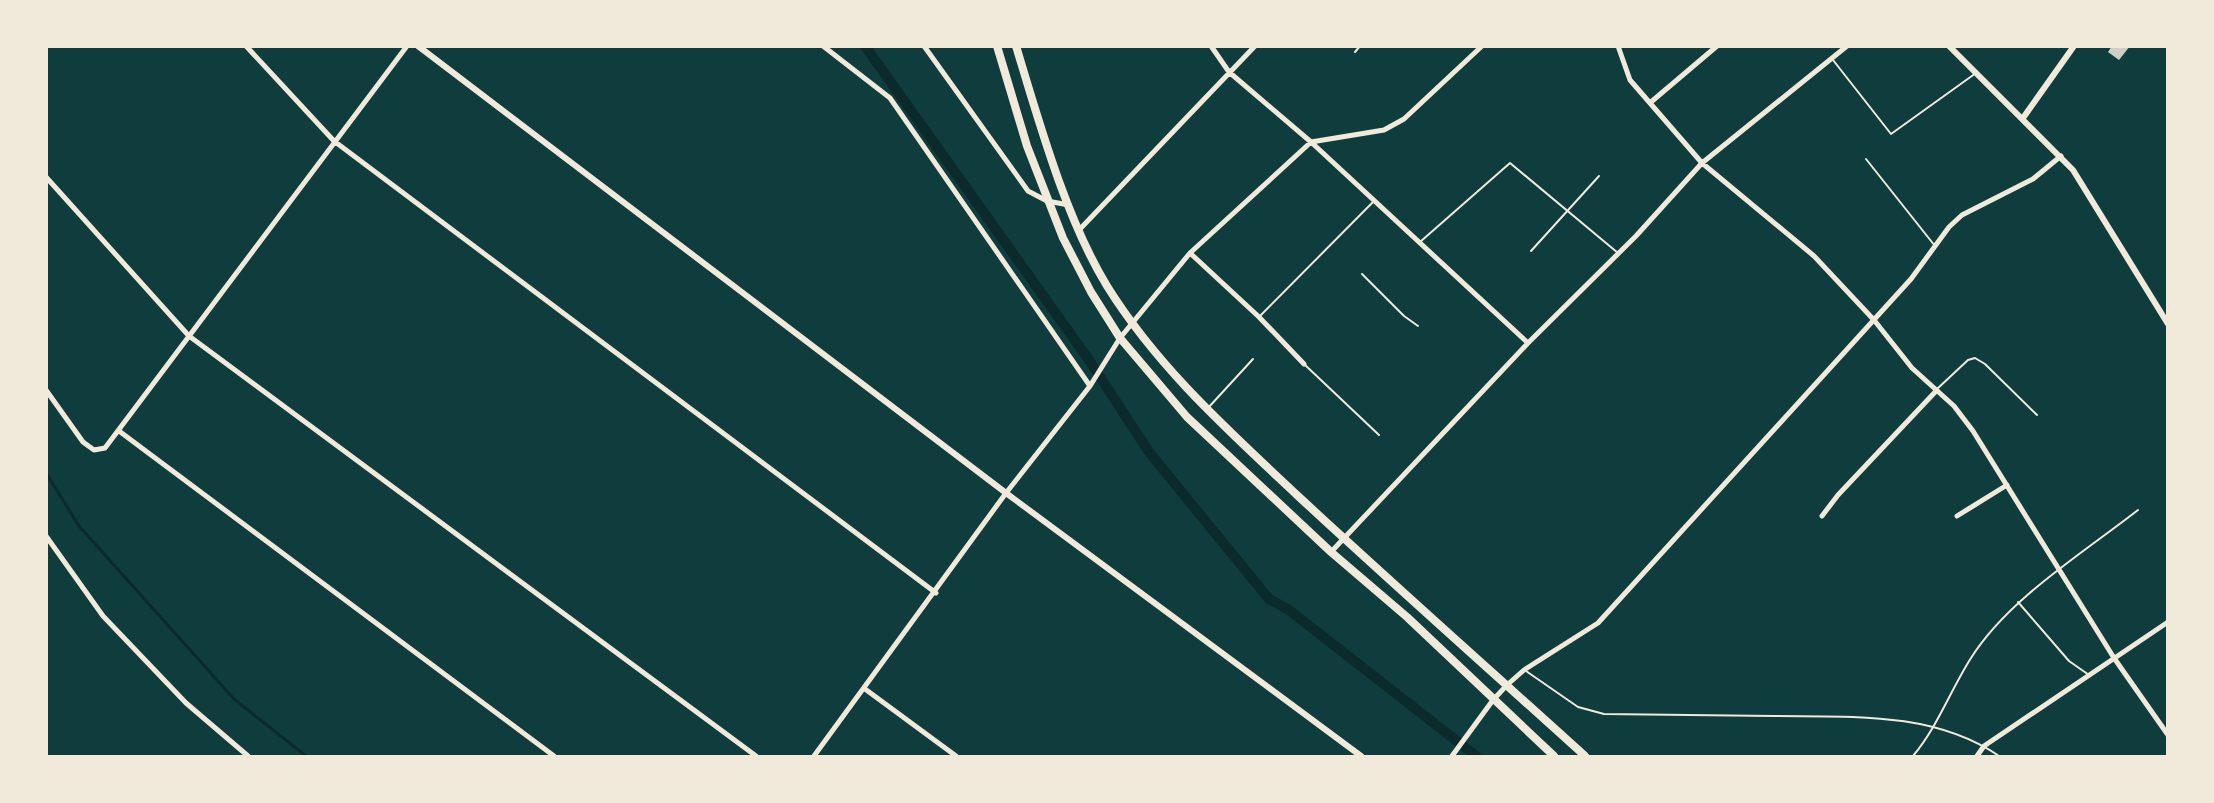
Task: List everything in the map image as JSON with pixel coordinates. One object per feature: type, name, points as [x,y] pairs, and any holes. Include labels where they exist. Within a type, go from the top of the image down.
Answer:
[{"type":"main road","points":[[997,46],[1027,146],[1047,201],[1091,292],[1120,339],[1186,417],[1331,552],[1407,617],[1492,700],[1554,756]]},
{"type":"main road","points":[[1016,46],[1044,138],[1070,206],[1106,283],[1132,325],[1206,409],[1345,540],[1585,756]]},
{"type":"street","points":[[246,46],[334,141],[936,593]]},
{"type":"street","points":[[46,390],[83,442],[94,450],[105,448],[407,46]]},
{"type":"street","points":[[418,46],[1006,493],[1361,756]]},
{"type":"street","points":[[822,46],[890,98],[1090,386]]},
{"type":"street","points":[[924,46],[1028,191],[1047,201],[1070,206]]},
{"type":"street","points":[[1211,46],[1229,72],[1311,142],[1373,202],[1528,343]]},
{"type":"street","points":[[1080,229],[1256,46]]},
{"type":"street","points":[[814,756],[936,593],[1006,493],[1090,386],[1120,339],[1190,253],[1311,142],[1384,130],[1404,119],[1482,46]]},
{"type":"street","points":[[1618,46],[1630,80],[1702,163],[1814,256],[1874,320],[1912,368],[1937,390],[1973,430],[2114,658],[2168,735]]},
{"type":"street","points":[[1651,102],[1717,46]]},
{"type":"street","points":[[1331,552],[1345,540],[1528,343],[1618,254],[1702,163],[1847,46]]},
{"type":"street","points":[[1950,46],[2061,156],[2094,201],[2168,324]]},
{"type":"street","points":[[2023,118],[2074,46]]},
{"type":"street","points":[[1452,756],[1492,700],[1507,685],[1524,670],[1598,623],[1911,279],[1962,215],[2033,180],[2061,156]]},
{"type":"street","points":[[46,177],[189,336],[756,756]]},
{"type":"street","points":[[1190,253],[1259,317],[1304,363]]},
{"type":"street","points":[[1822,516],[1838,495],[1937,390]]},
{"type":"street","points":[[119,431],[554,756]]},
{"type":"street","points":[[1957,516],[2007,485]]},
{"type":"street","points":[[46,536],[104,616],[186,704],[248,756]]},
{"type":"street","points":[[1977,756],[1984,746],[2168,622]]},
{"type":"street","points":[[865,689],[956,756]]},
{"type":"lane","points":[[1355,52],[1360,46]]},
{"type":"lane","points":[[1832,59],[1891,134],[1976,73]]},
{"type":"lane","points":[[1866,159],[1935,246]]},
{"type":"lane","points":[[1418,243],[1510,163],[1618,254]]},
{"type":"lane","points":[[1531,251],[1569,212],[1599,176]]},
{"type":"lane","points":[[1259,317],[1373,202]]},
{"type":"lane","points":[[1362,274],[1404,316],[1418,326]]},
{"type":"lane","points":[[1937,390],[1968,360],[1976,358],[2037,415]]},
{"type":"lane","points":[[1206,409],[1253,359]]},
{"type":"lane","points":[[1304,363],[1380,435]]},
{"type":"lane","points":[[1913,756],[1936,727],[1971,657],[2018,601],[2138,510]]},
{"type":"lane","points":[[2018,601],[2070,661],[2089,675]]},
{"type":"lane","points":[[1524,670],[1578,707],[1604,714],[1884,717],[1936,727],[1984,746],[1999,756]]},
{"type":"building","points":[[2112,46],[2130,46],[2119,60],[2108,52]]},
{"type":"waterway","points":[[865,46],[1089,360],[1149,452],[1269,599],[1289,610],[1476,756]]},
{"type":"waterway","points":[[46,473],[79,526],[234,699],[306,756]]}]
